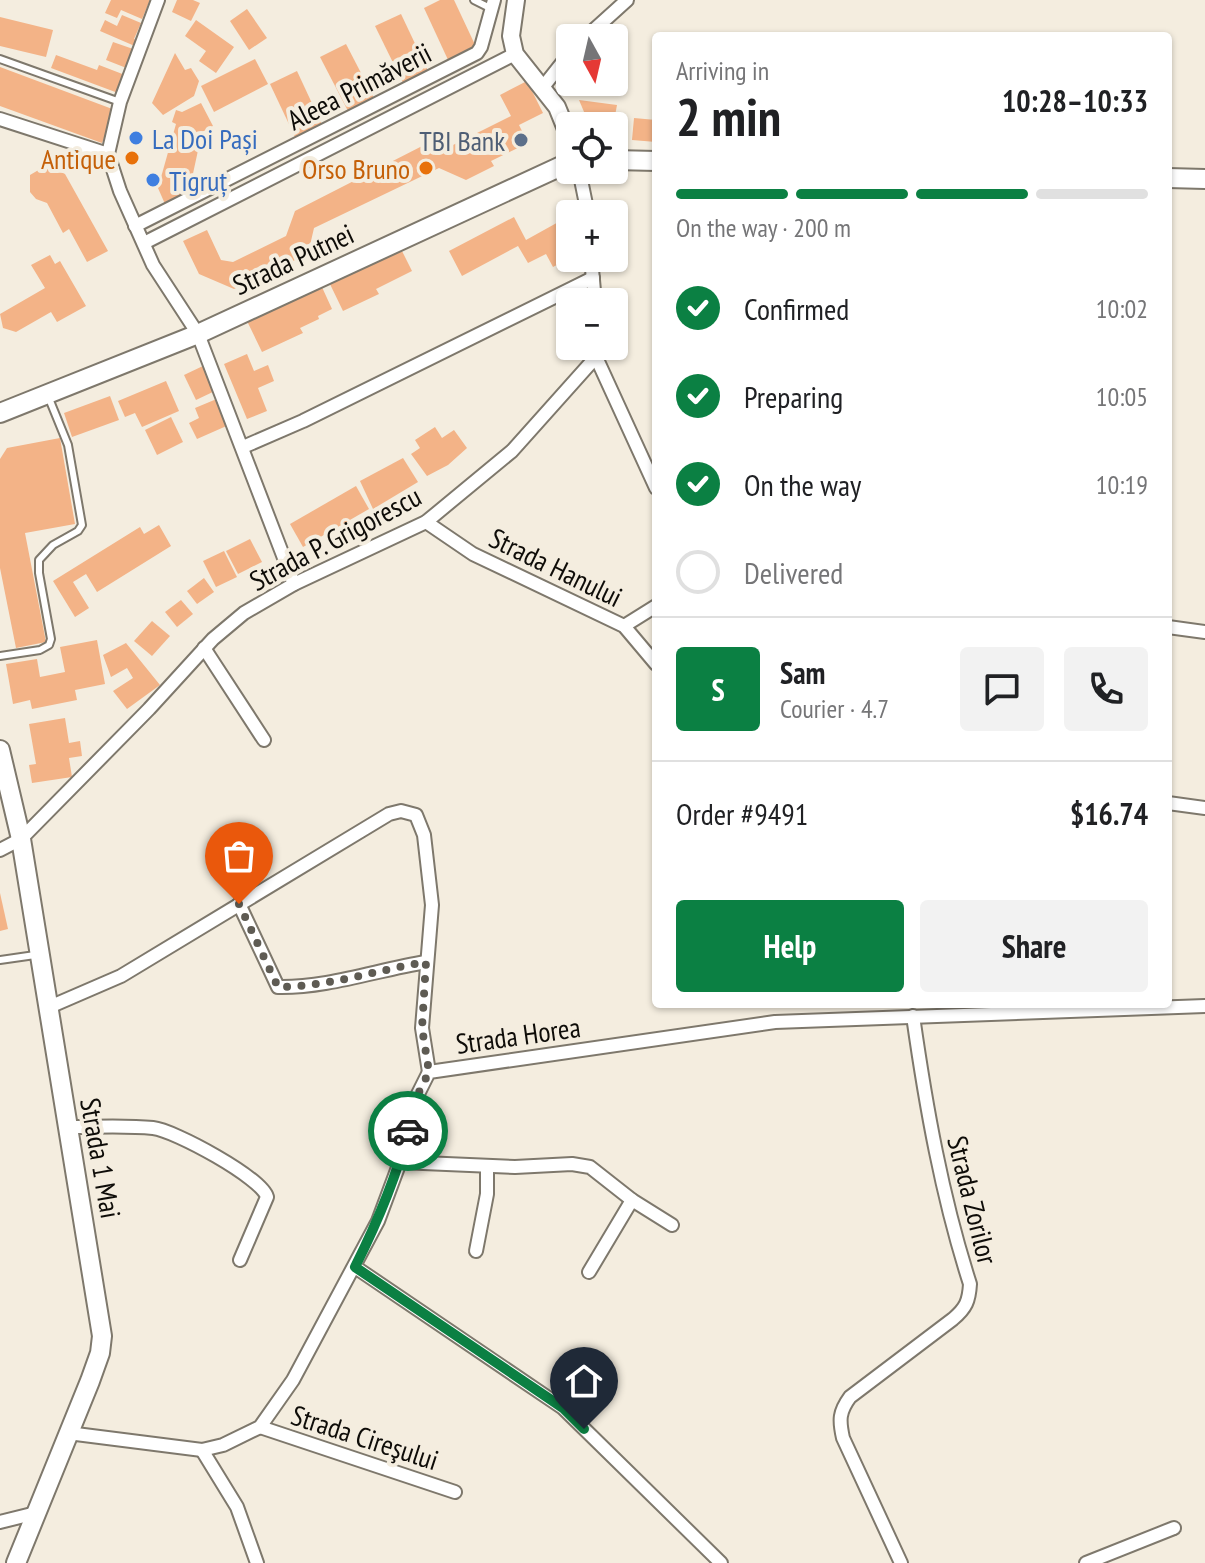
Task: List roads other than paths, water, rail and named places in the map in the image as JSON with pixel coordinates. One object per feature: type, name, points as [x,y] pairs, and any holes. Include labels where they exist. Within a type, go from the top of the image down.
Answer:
[{"type":"main road","points":[[628,160],[652,161]]},
{"type":"main road","name":"Strada Putnei","points":[[0,413],[198,334],[556,168]]},
{"type":"main road","points":[[1172,178],[1205,179]]},
{"type":"main road","name":"Strada Putnei","points":[[0,396],[41,395]]},
{"type":"main road","name":"Strada 1 Mai","points":[[0,750],[21,839],[102,1336],[100,1353],[16,1563]]},
{"type":"street","points":[[158,0],[120,102],[108,154],[120,191],[153,265],[198,334],[294,584]]},
{"type":"street","points":[[516,0],[511,36],[515,54],[559,112]]},
{"type":"street","points":[[600,24],[627,0]]},
{"type":"street","points":[[494,5],[513,18]]},
{"type":"street","name":"Aleea Primăverii","points":[[135,226],[477,53],[494,5]]},
{"type":"street","name":"Aleea Primăverii","points":[[144,243],[515,54]]},
{"type":"street","points":[[543,87],[556,71]]},
{"type":"street","points":[[0,119],[108,154]]},
{"type":"street","points":[[592,272],[594,288]]},
{"type":"street","points":[[243,447],[303,421],[593,278]]},
{"type":"street","name":"Strada P. Grigorescu","points":[[0,850],[21,839],[149,709],[204,648],[244,613],[294,584],[426,522],[512,451],[588,360]]},
{"type":"street","points":[[600,360],[652,479]]},
{"type":"street","name":"Strada Hanului","points":[[426,522],[473,554],[624,626],[652,659]]},
{"type":"street","points":[[624,626],[652,608]]},
{"type":"street","points":[[1172,628],[1205,632]]},
{"type":"street","points":[[204,648],[264,740]]},
{"type":"street","points":[[1172,804],[1205,808]]},
{"type":"street","points":[[47,1008],[121,976],[389,814],[409,811],[416,815],[424,835],[432,905],[422,1028],[429,1072]]},
{"type":"street","points":[[239,904],[278,987],[307,987],[426,962]]},
{"type":"street","name":"Strada Horea","points":[[1172,1007],[1205,1006]]},
{"type":"street","name":"Strada Horea","points":[[68,1433],[202,1450],[223,1445],[260,1427],[293,1380],[378,1221],[400,1162],[417,1096],[429,1072],[872,1011],[913,1016],[1147,1008]]},
{"type":"street","name":"Strada Zorilor","points":[[901,1563],[843,1438],[839,1422],[840,1410],[850,1397],[953,1319],[969,1299],[970,1284],[941,1181],[925,1101],[913,1016]]},
{"type":"street","points":[[67,1127],[157,1128],[250,1176],[265,1190],[267,1197],[240,1260]]},
{"type":"street","points":[[400,1162],[487,1167],[572,1164],[590,1167],[632,1200],[672,1225]]},
{"type":"street","points":[[476,1251],[487,1194],[487,1167]]},
{"type":"street","points":[[589,1272],[632,1200]]},
{"type":"street","points":[[355,1267],[563,1408],[721,1563]]},
{"type":"street","name":"Strada Cireşului","points":[[260,1427],[455,1492]]},
{"type":"street","points":[[202,1450],[237,1507],[257,1563]]},
{"type":"street","points":[[0,1522],[36,1513]]},
{"type":"street","points":[[1086,1563],[1174,1528]]},
{"type":"lane","points":[[474,0],[494,5]]},
{"type":"lane","points":[[0,59],[120,102]]},
{"type":"lane","points":[[0,656],[40,650],[49,645],[51,639],[39,560],[53,545],[78,531],[82,525],[68,445],[41,395]]},
{"type":"lane","points":[[0,960],[39,955]]},
{"type":"place","name":"La Doi Pași","points":[[136,138]]},
{"type":"place","name":"TBI Bank","points":[[521,140]]},
{"type":"place","name":"Antique","points":[[132,158]]},
{"type":"place","name":"Orso Bruno","points":[[426,168]]},
{"type":"place","name":"Tigruț","points":[[153,180]]}]
